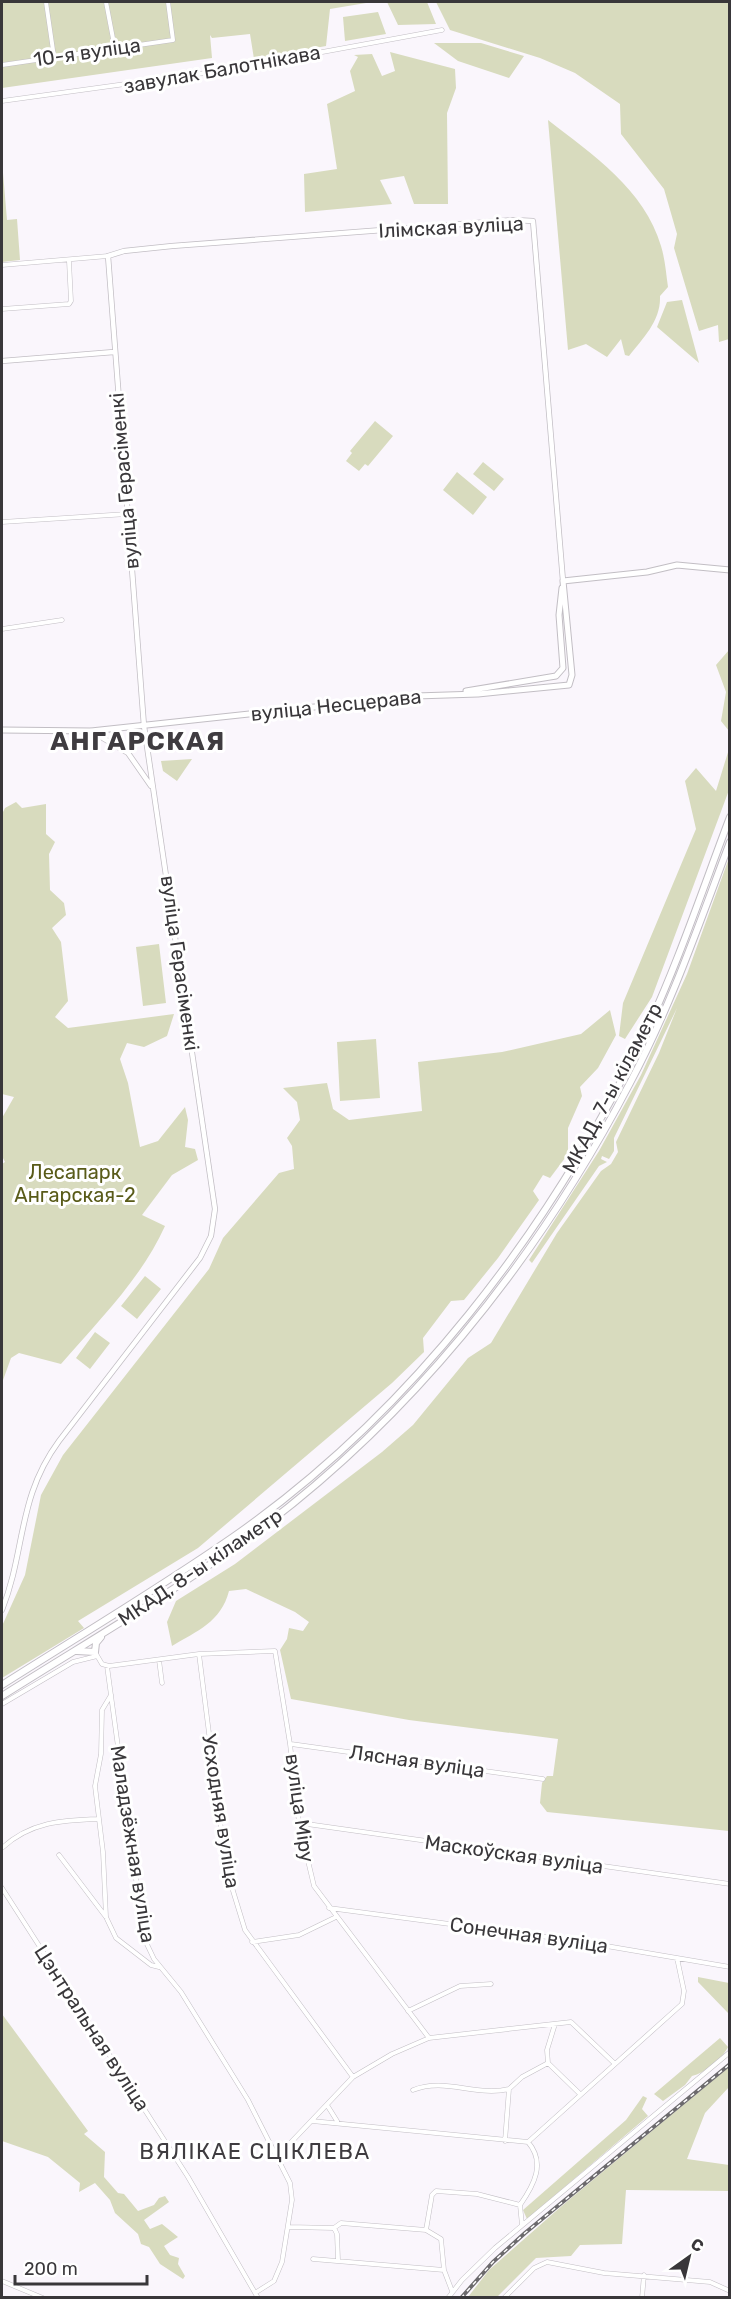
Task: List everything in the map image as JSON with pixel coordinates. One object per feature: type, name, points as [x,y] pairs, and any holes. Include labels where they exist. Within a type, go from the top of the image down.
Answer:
[{"type":"highway","name":"МКАД, 7-ы кіламетр","points":[[475,1308],[561,1185],[621,1081],[659,1002],[729,817]]},
{"type":"highway","name":"МКАД, 7-ы кіламетр","points":[[482,1313],[562,1201],[631,1082],[674,989],[729,842]]},
{"type":"highway","name":"МКАД, 8-ы кіламетр","points":[[2,1685],[234,1537],[283,1499],[340,1450],[400,1392],[475,1308]]},
{"type":"highway","name":"МКАД, 8-ы кіламетр","points":[[2,1696],[240,1544],[289,1506],[390,1413],[482,1313]]},
{"type":"highway","points":[[74,1651],[84,1649],[96,1654],[98,1640],[116,1625]]},
{"type":"main road","points":[[456,694],[510,682],[556,676],[563,668],[560,600],[563,584],[647,572],[677,565],[729,570]]},
{"type":"main road","name":"Ілімская вуліца","points":[[556,686],[569,684],[572,679],[563,584]]},
{"type":"main road","points":[[560,627],[568,626]]},
{"type":"main road","points":[[456,694],[556,686],[561,681],[556,676]]},
{"type":"main road","points":[[510,682],[506,686],[510,691]]},
{"type":"main road","name":"вуліца Несцерава","points":[[2,730],[91,731],[456,694]]},
{"type":"street","points":[[46,2],[54,57]]},
{"type":"street","points":[[106,2],[115,49]]},
{"type":"street","name":"10-я вуліца","points":[[2,64],[173,40],[168,2]]},
{"type":"street","name":"завулак Балотнікава","points":[[2,101],[277,63],[442,30]]},
{"type":"street","name":"Ілімская вуліца","points":[[2,265],[51,259],[69,261],[108,256],[124,251],[172,246],[515,220],[533,221],[563,584]]},
{"type":"street","name":"вуліца Герасіменкі","points":[[2,1610],[11,1582],[29,1498],[40,1469],[200,1258],[214,1225],[206,1136],[144,726],[108,256]]},
{"type":"street","points":[[2,309],[69,304],[71,301],[69,261]]},
{"type":"street","points":[[2,361],[114,352]]},
{"type":"street","points":[[2,522],[127,514]]},
{"type":"street","points":[[2,629],[62,620]]},
{"type":"street","points":[[91,731],[128,753],[154,791]]},
{"type":"street","name":"вуліца Міру","points":[[199,1654],[272,1650],[277,1654],[291,1744],[299,1823],[314,1886],[328,1908],[429,2038]]},
{"type":"street","points":[[2,1704],[73,1662],[96,1654],[102,1664],[107,1666],[199,1654]]},
{"type":"street","name":"Усходняя вуліца","points":[[199,1654],[226,1868],[241,1918],[252,1942],[353,2077]]},
{"type":"street","points":[[159,1660],[162,1683]]},
{"type":"street","name":"Маладзёжная вуліца","points":[[107,1666],[143,1932],[148,1950],[159,1967],[181,1992],[248,2100],[278,2156],[291,2188],[289,2227],[279,2272],[274,2281],[255,2293]]},
{"type":"street","points":[[106,1917],[103,1852],[95,1786],[101,1754],[102,1710],[111,1694]]},
{"type":"street","name":"Лясная вуліца","points":[[291,1744],[543,1779]]},
{"type":"street","points":[[2,1848],[25,1831],[44,1823],[99,1819]]},
{"type":"street","name":"Маскоўская вуліца","points":[[299,1823],[729,1884]]},
{"type":"street","points":[[59,1855],[106,1917],[116,1938],[150,1965],[159,1967]]},
{"type":"street","name":"Цэнтральная вуліца","points":[[2,1888],[189,2177],[258,2298]]},
{"type":"street","name":"Сонечная вуліца","points":[[328,1908],[577,1941],[729,1967]]},
{"type":"street","points":[[252,1942],[299,1935],[336,1917]]},
{"type":"street","points":[[312,2121],[528,2142],[682,2004],[684,1991],[677,1958]]},
{"type":"street","points":[[408,2011],[460,1986],[491,1984]]},
{"type":"street","points":[[278,2156],[353,2077],[392,2054],[429,2038],[571,2022],[614,2063]]},
{"type":"street","points":[[555,2024],[547,2050],[548,2063],[580,2094]]},
{"type":"street","points":[[448,2298],[522,2225],[729,2052]]},
{"type":"street","points":[[413,2090],[433,2084],[483,2091],[508,2089],[522,2077],[548,2063]]},
{"type":"street","points":[[505,2141],[508,2089]]},
{"type":"street","points":[[327,2105],[337,2122]]},
{"type":"street","points":[[522,2225],[520,2205],[530,2191],[538,2163],[538,2155],[528,2142]]},
{"type":"street","points":[[426,2230],[432,2195],[436,2191],[465,2192],[520,2205]]},
{"type":"street","points":[[289,2227],[334,2228],[341,2223],[426,2230],[441,2239],[444,2270],[453,2291]]},
{"type":"street","points":[[334,2228],[337,2234],[338,2260]]},
{"type":"street","points":[[313,2259],[444,2270]]},
{"type":"street","points":[[504,2298],[534,2268],[547,2262],[566,2264],[587,2271],[710,2282],[729,2290]]},
{"type":"street","points":[[642,2298],[644,2275]]},
{"type":"street","points":[[2,2281],[44,2298]]},
{"type":"green space","points":[[2,2],[372,2],[330,9],[326,46],[254,59],[250,34],[212,38],[210,35],[212,58],[2,88]]},
{"type":"green space","points":[[387,2],[427,2],[436,24],[398,25]]},
{"type":"green space","points":[[436,2],[729,2],[729,339],[719,342],[718,325],[699,331],[674,248],[677,234],[664,189],[621,134],[620,104],[575,73],[540,58],[450,30]]},
{"type":"green space","points":[[378,12],[386,34],[345,41],[343,17]]},
{"type":"green space","points":[[434,43],[481,43],[524,56],[509,78],[458,61]]},
{"type":"green space","points":[[390,52],[455,69],[456,88],[447,113],[448,204],[414,204],[404,176],[380,180],[392,204],[305,212],[304,174],[337,169],[327,104],[355,91],[350,71],[358,57],[354,55],[372,54],[382,76],[395,71]]},
{"type":"green space","points":[[548,120],[599,160],[630,190],[643,207],[661,246],[668,287],[660,296],[660,305],[654,321],[629,356],[625,355],[621,339],[607,357],[586,344],[568,350]]},
{"type":"green space","points":[[2,161],[7,220],[17,219],[20,260],[2,262]]},
{"type":"green space","points":[[682,300],[699,363],[657,327],[667,302]]},
{"type":"green space","points":[[375,421],[393,436],[368,466],[365,464],[359,471],[346,461],[352,453],[350,451]]},
{"type":"green space","points":[[483,462],[504,479],[494,491],[473,474]]},
{"type":"green space","points":[[457,472],[487,497],[473,515],[443,490]]},
{"type":"green space","points":[[729,650],[729,731],[721,721],[726,692],[716,665]]},
{"type":"green space","points":[[729,749],[729,790],[652,997],[625,1039],[619,1036],[623,1003],[696,829],[685,781],[696,768],[716,791]]},
{"type":"green space","points":[[192,759],[177,781],[163,771],[161,761]]},
{"type":"green space","name":"Лесапарк Ангарская-2","points":[[16,802],[22,808],[46,804],[46,834],[55,842],[49,854],[50,890],[64,903],[66,915],[52,928],[61,942],[68,1001],[55,1017],[68,1028],[174,1014],[167,1036],[144,1047],[127,1043],[120,1059],[128,1083],[140,1147],[158,1141],[185,1107],[188,1120],[185,1147],[195,1149],[198,1160],[172,1175],[142,1215],[165,1226],[155,1245],[132,1281],[61,1364],[19,1353],[11,1358],[2,1383],[2,1164],[5,1162],[2,1156],[2,1118],[14,1097],[2,1094],[2,814],[5,808]]},
{"type":"green space","points":[[729,858],[729,1831],[547,1812],[540,1803],[542,1783],[547,1776],[553,1776],[558,1739],[409,1720],[291,1699],[280,1650],[287,1639],[289,1628],[303,1631],[309,1622],[295,1612],[246,1589],[229,1591],[220,1611],[214,1618],[172,1646],[167,1622],[176,1601],[235,1564],[382,1452],[413,1425],[468,1358],[491,1343],[557,1233],[601,1171],[611,1164],[618,1152],[616,1142],[659,1053],[677,1008],[614,1138],[614,1151],[609,1159],[602,1156],[601,1159],[607,1162],[599,1166],[532,1263],[529,1260],[599,1151],[641,1075],[687,974]]},
{"type":"green space","points":[[159,944],[166,1003],[143,1006],[136,947]]},
{"type":"green space","points":[[610,1010],[616,1035],[598,1068],[580,1087],[582,1096],[568,1128],[568,1154],[550,1178],[543,1175],[533,1191],[539,1200],[498,1258],[464,1300],[451,1301],[423,1338],[424,1352],[392,1383],[198,1548],[78,1621],[84,1628],[2,1678],[2,1626],[25,1575],[41,1495],[63,1455],[209,1269],[223,1238],[279,1173],[294,1169],[292,1146],[287,1138],[300,1120],[297,1102],[283,1088],[327,1083],[333,1109],[349,1120],[422,1111],[418,1062],[502,1052],[581,1034]]},
{"type":"green space","points":[[376,1039],[380,1098],[340,1101],[337,1042]]},
{"type":"green space","points":[[145,1276],[161,1289],[137,1319],[121,1306]]},
{"type":"green space","points":[[95,1332],[110,1343],[90,1369],[76,1358]]},
{"type":"green space","points":[[698,1977],[729,1983],[729,2014],[698,1982]]},
{"type":"green space","points":[[2,2014],[88,2131],[84,2134],[105,2152],[104,2177],[118,2193],[124,2194],[138,2211],[154,2205],[159,2198],[165,2196],[169,2202],[144,2220],[150,2229],[162,2224],[178,2237],[164,2246],[170,2255],[179,2258],[178,2264],[185,2276],[183,2279],[160,2264],[149,2247],[141,2244],[138,2234],[115,2213],[110,2200],[95,2183],[79,2192],[80,2183],[48,2157],[2,2141]]},
{"type":"green space","points":[[720,2038],[728,2047],[713,2065],[692,2076],[685,2085],[663,2101],[654,2094]]},
{"type":"green space","points":[[729,2067],[729,2087],[705,2113],[687,2159],[729,2165],[729,2191],[626,2190],[622,2244],[580,2245],[571,2256],[536,2258],[497,2297],[468,2297],[489,2270],[564,2204]]},
{"type":"green space","points":[[643,2096],[647,2098],[642,2109],[648,2116],[527,2219],[523,2210],[626,2120]]},
{"type":"railway","points":[[461,2298],[493,2262],[525,2233],[730,2064]]},
{"type":"district","name":"АНГАРСКАЯ","points":[[138,741]]},
{"type":"district","name":"ВЯЛІКАЕ СЦІКЛЕВА","points":[[255,2151]]}]
